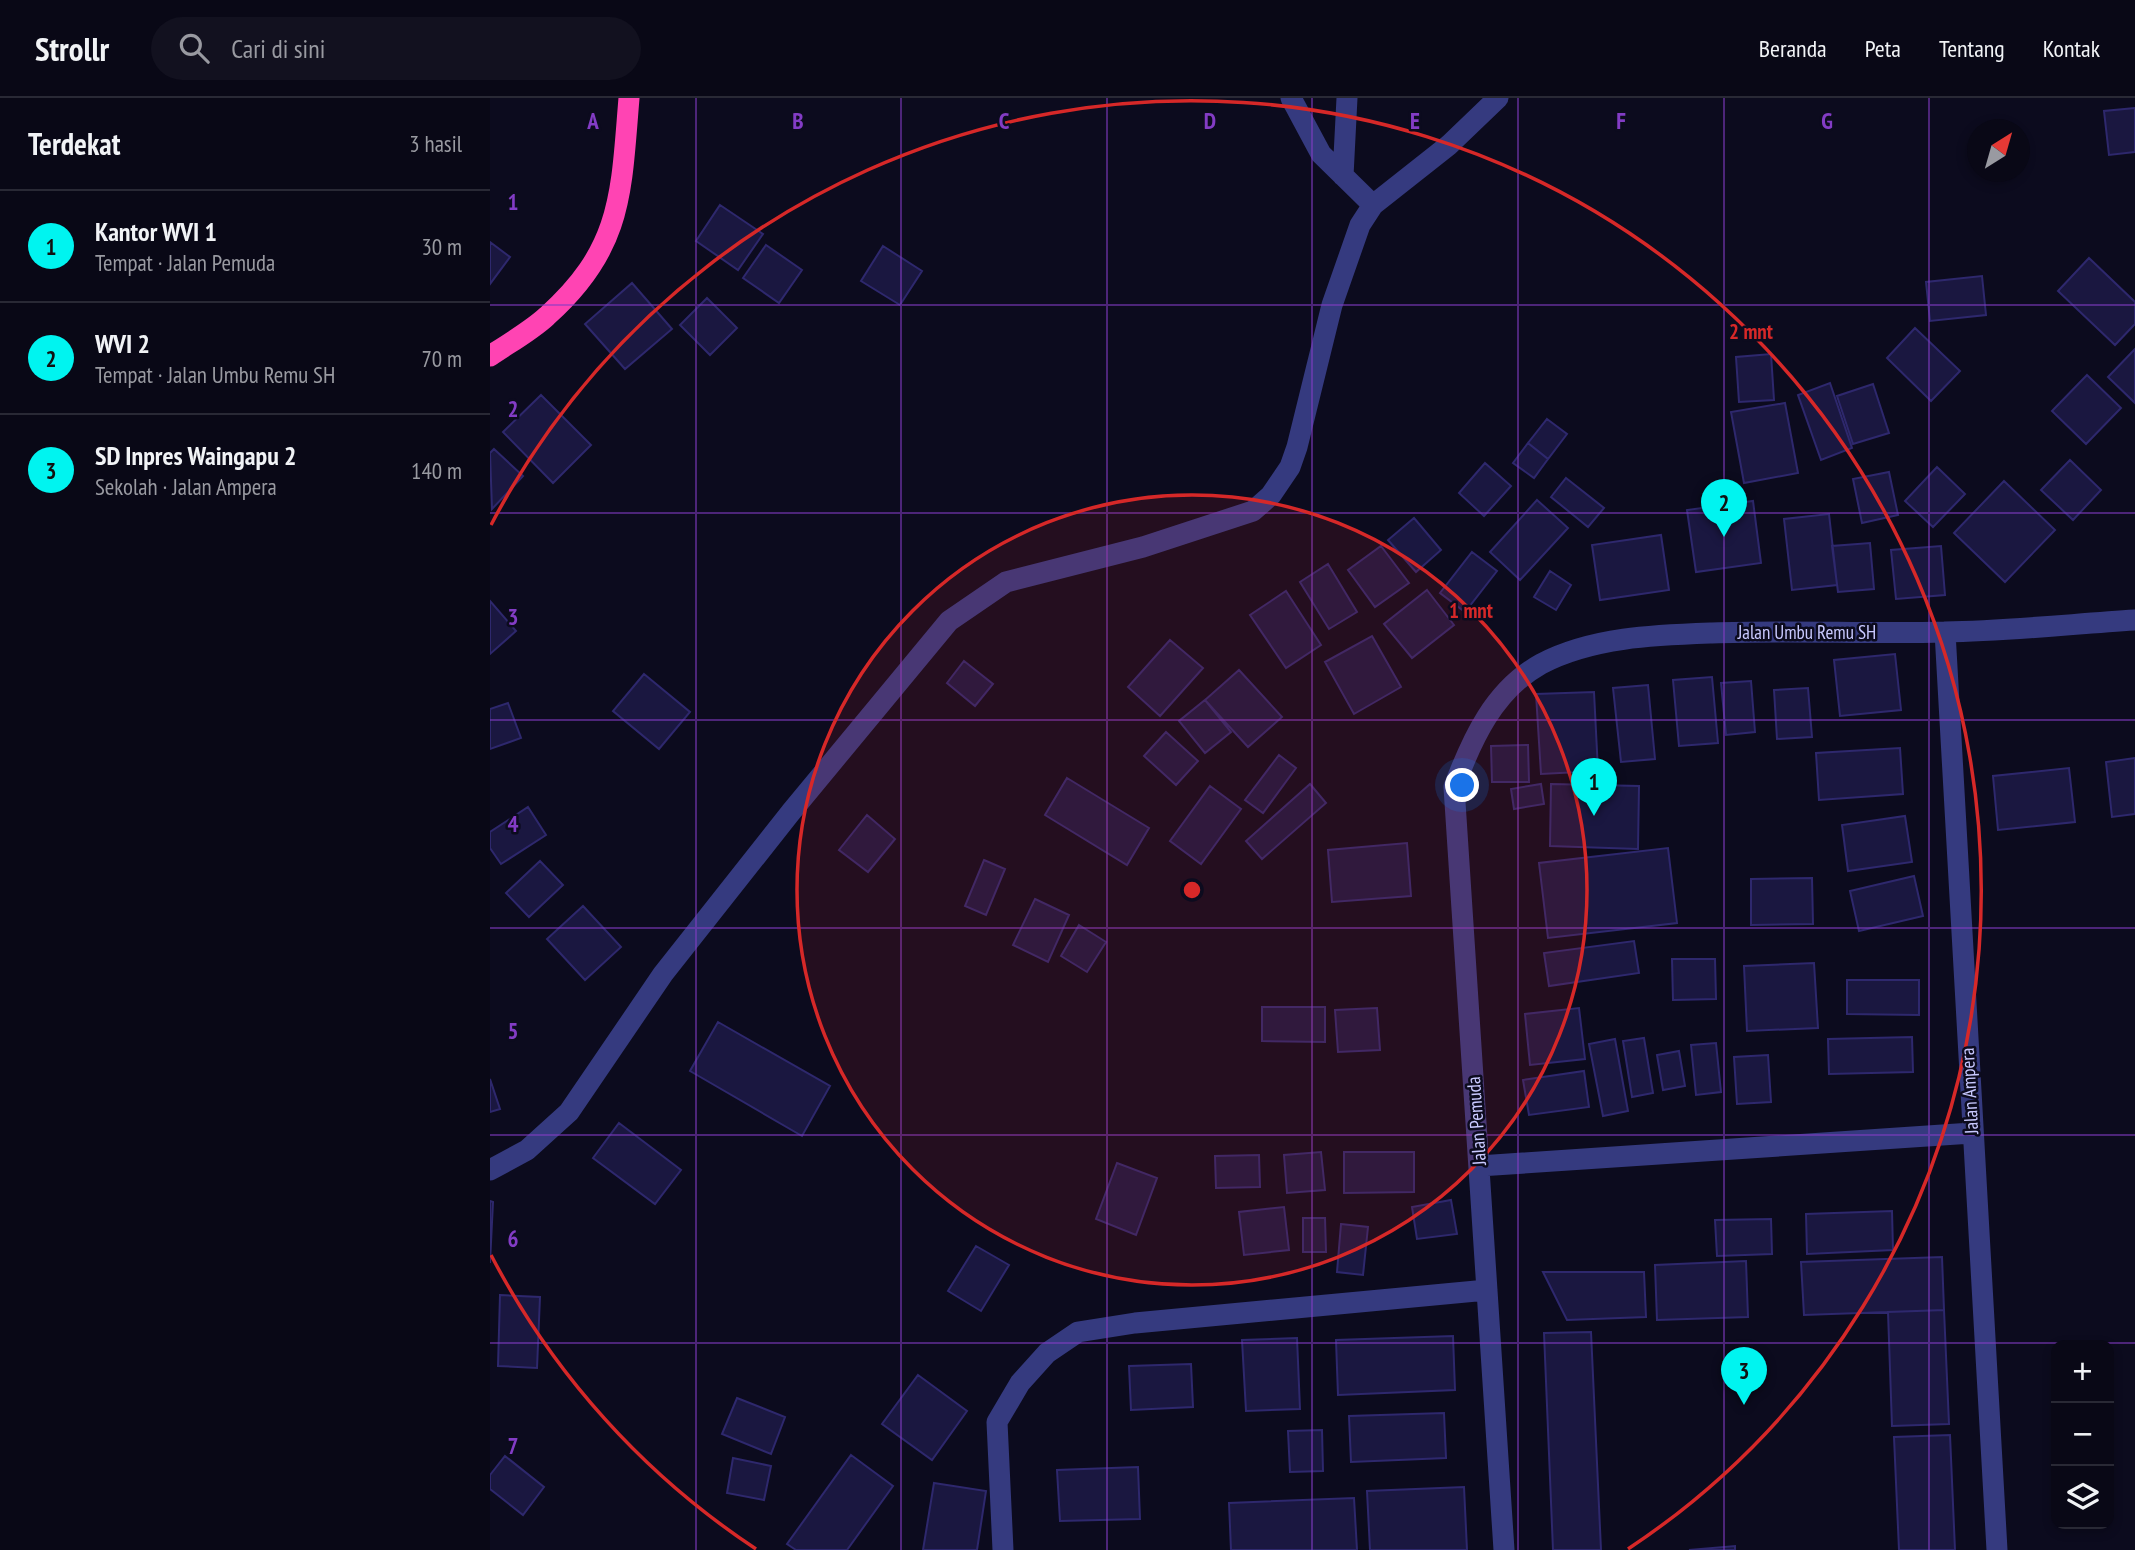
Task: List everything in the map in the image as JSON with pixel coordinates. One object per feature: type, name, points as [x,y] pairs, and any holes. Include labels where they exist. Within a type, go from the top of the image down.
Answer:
[{"type":"highway","points":[[490,356],[546,317],[583,280],[604,248],[623,172],[629,98]]},
{"type":"street","points":[[1291,98],[1321,153],[1373,205]]},
{"type":"street","points":[[1343,176],[1347,98]]},
{"type":"street","points":[[490,1170],[527,1150],[569,1112],[663,974],[791,812],[949,621],[1006,582],[1143,547],[1253,511],[1271,495],[1290,467],[1297,447],[1340,280],[1360,225],[1373,205],[1448,145],[1498,98]]},
{"type":"street","name":"Jalan Umbu Remu SH","points":[[1496,702],[1540,665],[1612,642],[1660,635],[1728,632],[1945,632],[2135,620]]},
{"type":"street","name":"Jalan Ampera","points":[[1945,632],[1997,1550]]},
{"type":"street","name":"Jalan Pemuda","points":[[1496,702],[1468,748],[1454,786],[1504,1550]]},
{"type":"street","points":[[1479,1166],[1972,1133]]},
{"type":"street","points":[[1003,1550],[997,1422],[1020,1383],[1038,1363],[1078,1332],[1135,1323],[1488,1290]]},
{"type":"building","points":[[2135,108],[2135,152],[2109,155],[2104,111]]},
{"type":"building","points":[[720,205],[763,234],[738,270],[696,241]]},
{"type":"building","points":[[490,242],[510,257],[490,284]]},
{"type":"building","points":[[766,245],[802,270],[779,303],[743,278]]},
{"type":"building","points":[[883,246],[922,271],[900,305],[861,281]]},
{"type":"building","points":[[2089,258],[2135,302],[2135,324],[2115,345],[2058,291]]},
{"type":"building","points":[[1982,276],[1986,315],[1930,321],[1926,282]]},
{"type":"building","points":[[632,283],[672,329],[625,369],[585,324]]},
{"type":"building","points":[[707,298],[737,328],[710,355],[680,325]]},
{"type":"building","points":[[1915,328],[1960,371],[1931,401],[1887,358]]},
{"type":"building","points":[[2135,349],[2135,403],[2108,377]]},
{"type":"building","points":[[1771,354],[1774,400],[1739,402],[1736,357]]},
{"type":"building","points":[[2087,375],[2121,408],[2086,444],[2052,411]]},
{"type":"building","points":[[1830,383],[1852,448],[1821,460],[1798,395]]},
{"type":"building","points":[[1873,384],[1889,433],[1853,444],[1837,396]]},
{"type":"building","points":[[541,395],[591,445],[553,483],[503,432]]},
{"type":"building","points":[[1785,403],[1798,473],[1744,483],[1731,412]]},
{"type":"building","points":[[1547,419],[1567,434],[1548,459],[1528,443]]},
{"type":"building","points":[[1528,443],[1548,459],[1534,478],[1513,463]]},
{"type":"building","points":[[494,449],[523,476],[492,509],[490,453]]},
{"type":"building","points":[[2070,460],[2101,490],[2073,520],[2041,490]]},
{"type":"building","points":[[1485,463],[1511,486],[1484,516],[1459,493]]},
{"type":"building","points":[[1937,467],[1965,494],[1933,527],[1905,501]]},
{"type":"building","points":[[1889,472],[1898,515],[1862,523],[1853,479]]},
{"type":"building","points":[[1566,478],[1604,508],[1588,527],[1551,497]]},
{"type":"building","points":[[2004,481],[2055,530],[2005,582],[1954,533]]},
{"type":"building","points":[[1537,500],[1568,528],[1520,580],[1490,552]]},
{"type":"building","points":[[1753,501],[1761,563],[1696,572],[1687,510]]},
{"type":"building","points":[[1829,514],[1837,585],[1792,590],[1784,519]]},
{"type":"building","points":[[1414,518],[1441,550],[1416,572],[1388,540]]},
{"type":"building","points":[[1661,535],[1669,590],[1600,600],[1592,545]]},
{"type":"building","points":[[1870,543],[1874,589],[1838,592],[1832,546]]},
{"type":"building","points":[[1381,546],[1409,583],[1375,607],[1348,570]]},
{"type":"building","points":[[1941,546],[1945,595],[1896,599],[1891,550]]},
{"type":"building","points":[[1472,552],[1497,571],[1465,612],[1440,593]]},
{"type":"building","points":[[1328,564],[1357,612],[1329,629],[1300,582]]},
{"type":"building","points":[[1550,571],[1571,585],[1556,610],[1534,597]]},
{"type":"building","points":[[1427,590],[1454,625],[1412,658],[1384,624]]},
{"type":"building","points":[[1286,591],[1321,645],[1286,668],[1250,615]]},
{"type":"building","points":[[490,601],[516,631],[490,654]]},
{"type":"building","points":[[1372,636],[1401,687],[1354,714],[1325,662]]},
{"type":"building","points":[[1170,640],[1203,668],[1160,716],[1128,687]]},
{"type":"building","points":[[1895,654],[1901,710],[1840,716],[1834,660]]},
{"type":"building","points":[[964,661],[993,684],[975,706],[947,683]]},
{"type":"building","points":[[1239,670],[1282,717],[1248,747],[1205,700]]},
{"type":"building","points":[[644,674],[690,712],[659,749],[613,711]]},
{"type":"building","points":[[1712,677],[1718,743],[1679,746],[1673,680]]},
{"type":"building","points":[[1751,681],[1755,732],[1726,735],[1721,683]]},
{"type":"building","points":[[1648,685],[1655,759],[1621,762],[1613,688]]},
{"type":"building","points":[[1808,688],[1812,737],[1777,739],[1774,690]]},
{"type":"building","points":[[1594,692],[1598,771],[1541,774],[1536,694]]},
{"type":"building","points":[[1205,700],[1231,732],[1205,753],[1179,721]]},
{"type":"building","points":[[508,703],[521,738],[490,749],[490,709]]},
{"type":"building","points":[[1166,732],[1198,761],[1176,785],[1144,756]]},
{"type":"building","points":[[1528,745],[1529,782],[1492,782],[1491,746]]},
{"type":"building","points":[[1900,748],[1903,794],[1819,800],[1816,753]]},
{"type":"building","points":[[1279,755],[1296,768],[1263,813],[1245,800]]},
{"type":"building","points":[[2135,758],[2135,814],[2112,817],[2106,762]]},
{"type":"building","points":[[2069,768],[2075,822],[1998,830],[1993,776]]},
{"type":"building","points":[[1067,778],[1149,828],[1127,865],[1045,815]]},
{"type":"building","points":[[1310,784],[1326,803],[1262,859],[1246,841]]},
{"type":"building","points":[[1541,784],[1544,804],[1514,809],[1511,789]]},
{"type":"building","points":[[1551,784],[1639,786],[1638,849],[1550,846]]},
{"type":"building","points":[[1210,786],[1241,809],[1201,864],[1170,841]]},
{"type":"building","points":[[528,807],[546,835],[501,864],[490,848],[490,832]]},
{"type":"building","points":[[867,815],[895,839],[868,872],[839,850]]},
{"type":"building","points":[[1905,816],[1912,862],[1848,871],[1842,825]]},
{"type":"building","points":[[1407,843],[1411,896],[1332,902],[1328,850]]},
{"type":"building","points":[[1668,848],[1677,923],[1548,938],[1539,863]]},
{"type":"building","points":[[984,860],[1005,869],[986,915],[965,906]]},
{"type":"building","points":[[540,861],[563,885],[529,917],[506,893]]},
{"type":"building","points":[[1914,876],[1923,916],[1859,931],[1850,891]]},
{"type":"building","points":[[1812,878],[1813,924],[1751,925],[1751,879]]},
{"type":"building","points":[[1035,899],[1069,915],[1048,962],[1013,945]]},
{"type":"building","points":[[583,906],[621,947],[585,980],[547,939]]},
{"type":"building","points":[[1079,925],[1106,942],[1087,972],[1061,956]]},
{"type":"building","points":[[1634,941],[1639,973],[1549,986],[1544,953]]},
{"type":"building","points":[[1672,959],[1715,959],[1716,999],[1673,1000]]},
{"type":"building","points":[[1814,963],[1818,1028],[1747,1031],[1744,966]]},
{"type":"building","points":[[1847,980],[1919,980],[1919,1015],[1847,1014]]},
{"type":"building","points":[[1262,1007],[1325,1007],[1325,1042],[1262,1041]]},
{"type":"building","points":[[1377,1008],[1380,1050],[1338,1052],[1335,1010]]},
{"type":"building","points":[[1579,1008],[1585,1059],[1530,1065],[1525,1014]]},
{"type":"building","points":[[718,1022],[830,1086],[802,1136],[690,1071]]},
{"type":"building","points":[[1912,1037],[1913,1072],[1829,1074],[1828,1039]]},
{"type":"building","points":[[1644,1038],[1653,1093],[1632,1097],[1623,1041]]},
{"type":"building","points":[[1615,1039],[1628,1111],[1603,1116],[1589,1044]]},
{"type":"building","points":[[1716,1043],[1721,1092],[1696,1095],[1691,1045]]},
{"type":"building","points":[[1679,1051],[1685,1086],[1663,1090],[1657,1055]]},
{"type":"building","points":[[1768,1055],[1771,1102],[1737,1104],[1734,1057]]},
{"type":"building","points":[[1584,1071],[1589,1107],[1529,1115],[1523,1080]]},
{"type":"building","points":[[490,1079],[500,1109],[490,1112]]},
{"type":"building","points":[[619,1123],[681,1170],[655,1204],[593,1158]]},
{"type":"building","points":[[1321,1152],[1325,1190],[1287,1193],[1284,1155]]},
{"type":"building","points":[[1344,1152],[1414,1152],[1414,1192],[1344,1193]]},
{"type":"building","points":[[1259,1155],[1260,1187],[1216,1188],[1215,1156]]},
{"type":"building","points":[[1117,1163],[1157,1178],[1136,1235],[1096,1219]]},
{"type":"building","points":[[1451,1200],[1457,1234],[1417,1239],[1412,1207]]},
{"type":"building","points":[[490,1201],[493,1202],[490,1263]]},
{"type":"building","points":[[1284,1207],[1289,1250],[1244,1255],[1239,1212]]},
{"type":"building","points":[[1892,1211],[1893,1250],[1807,1254],[1806,1214]]},
{"type":"building","points":[[1303,1218],[1325,1218],[1326,1252],[1303,1252]]},
{"type":"building","points":[[1771,1219],[1772,1254],[1717,1256],[1715,1220]]},
{"type":"building","points":[[1341,1224],[1368,1227],[1363,1275],[1337,1272]]},
{"type":"building","points":[[976,1246],[1009,1265],[981,1311],[948,1291]]},
{"type":"building","points":[[1942,1257],[1944,1310],[1804,1315],[1801,1262]]},
{"type":"building","points":[[1746,1261],[1748,1317],[1657,1320],[1655,1265]]},
{"type":"building","points":[[1543,1272],[1644,1272],[1646,1317],[1567,1320]]},
{"type":"building","points":[[500,1295],[540,1297],[537,1368],[498,1366]]},
{"type":"building","points":[[1944,1310],[1949,1424],[1892,1426],[1888,1312]]},
{"type":"building","points":[[1591,1332],[1601,1550],[1553,1550],[1544,1333]]},
{"type":"building","points":[[1453,1336],[1455,1390],[1338,1395],[1336,1340]]},
{"type":"building","points":[[1297,1338],[1300,1409],[1246,1411],[1242,1340]]},
{"type":"building","points":[[1191,1364],[1193,1407],[1131,1410],[1129,1366]]},
{"type":"building","points":[[918,1375],[967,1411],[932,1460],[882,1424]]},
{"type":"building","points":[[737,1398],[785,1417],[771,1454],[722,1434]]},
{"type":"building","points":[[1444,1413],[1446,1458],[1351,1462],[1349,1416]]},
{"type":"building","points":[[1322,1430],[1323,1471],[1290,1472],[1288,1431]]},
{"type":"building","points":[[1950,1435],[1955,1550],[1899,1550],[1894,1437]]},
{"type":"building","points":[[851,1455],[893,1486],[847,1550],[796,1550],[787,1544]]},
{"type":"building","points":[[505,1456],[544,1487],[523,1515],[490,1489],[490,1475]]},
{"type":"building","points":[[733,1458],[771,1466],[764,1500],[727,1493]]},
{"type":"building","points":[[1138,1467],[1140,1519],[1060,1521],[1057,1470]]},
{"type":"building","points":[[934,1483],[986,1491],[977,1550],[923,1550]]},
{"type":"building","points":[[1464,1487],[1467,1550],[1370,1550],[1367,1491]]},
{"type":"building","points":[[1354,1498],[1357,1550],[1231,1550],[1229,1503]]},
{"type":"building","points":[[1735,1546],[1735,1550],[1689,1550]]},
{"type":"place","name":"WVI 2","points":[[1724,537]]},
{"type":"place","name":"Kantor WVI 1","points":[[1594,816]]},
{"type":"place","name":"SD Inpres Waingapu 2","points":[[1744,1405]]}]
